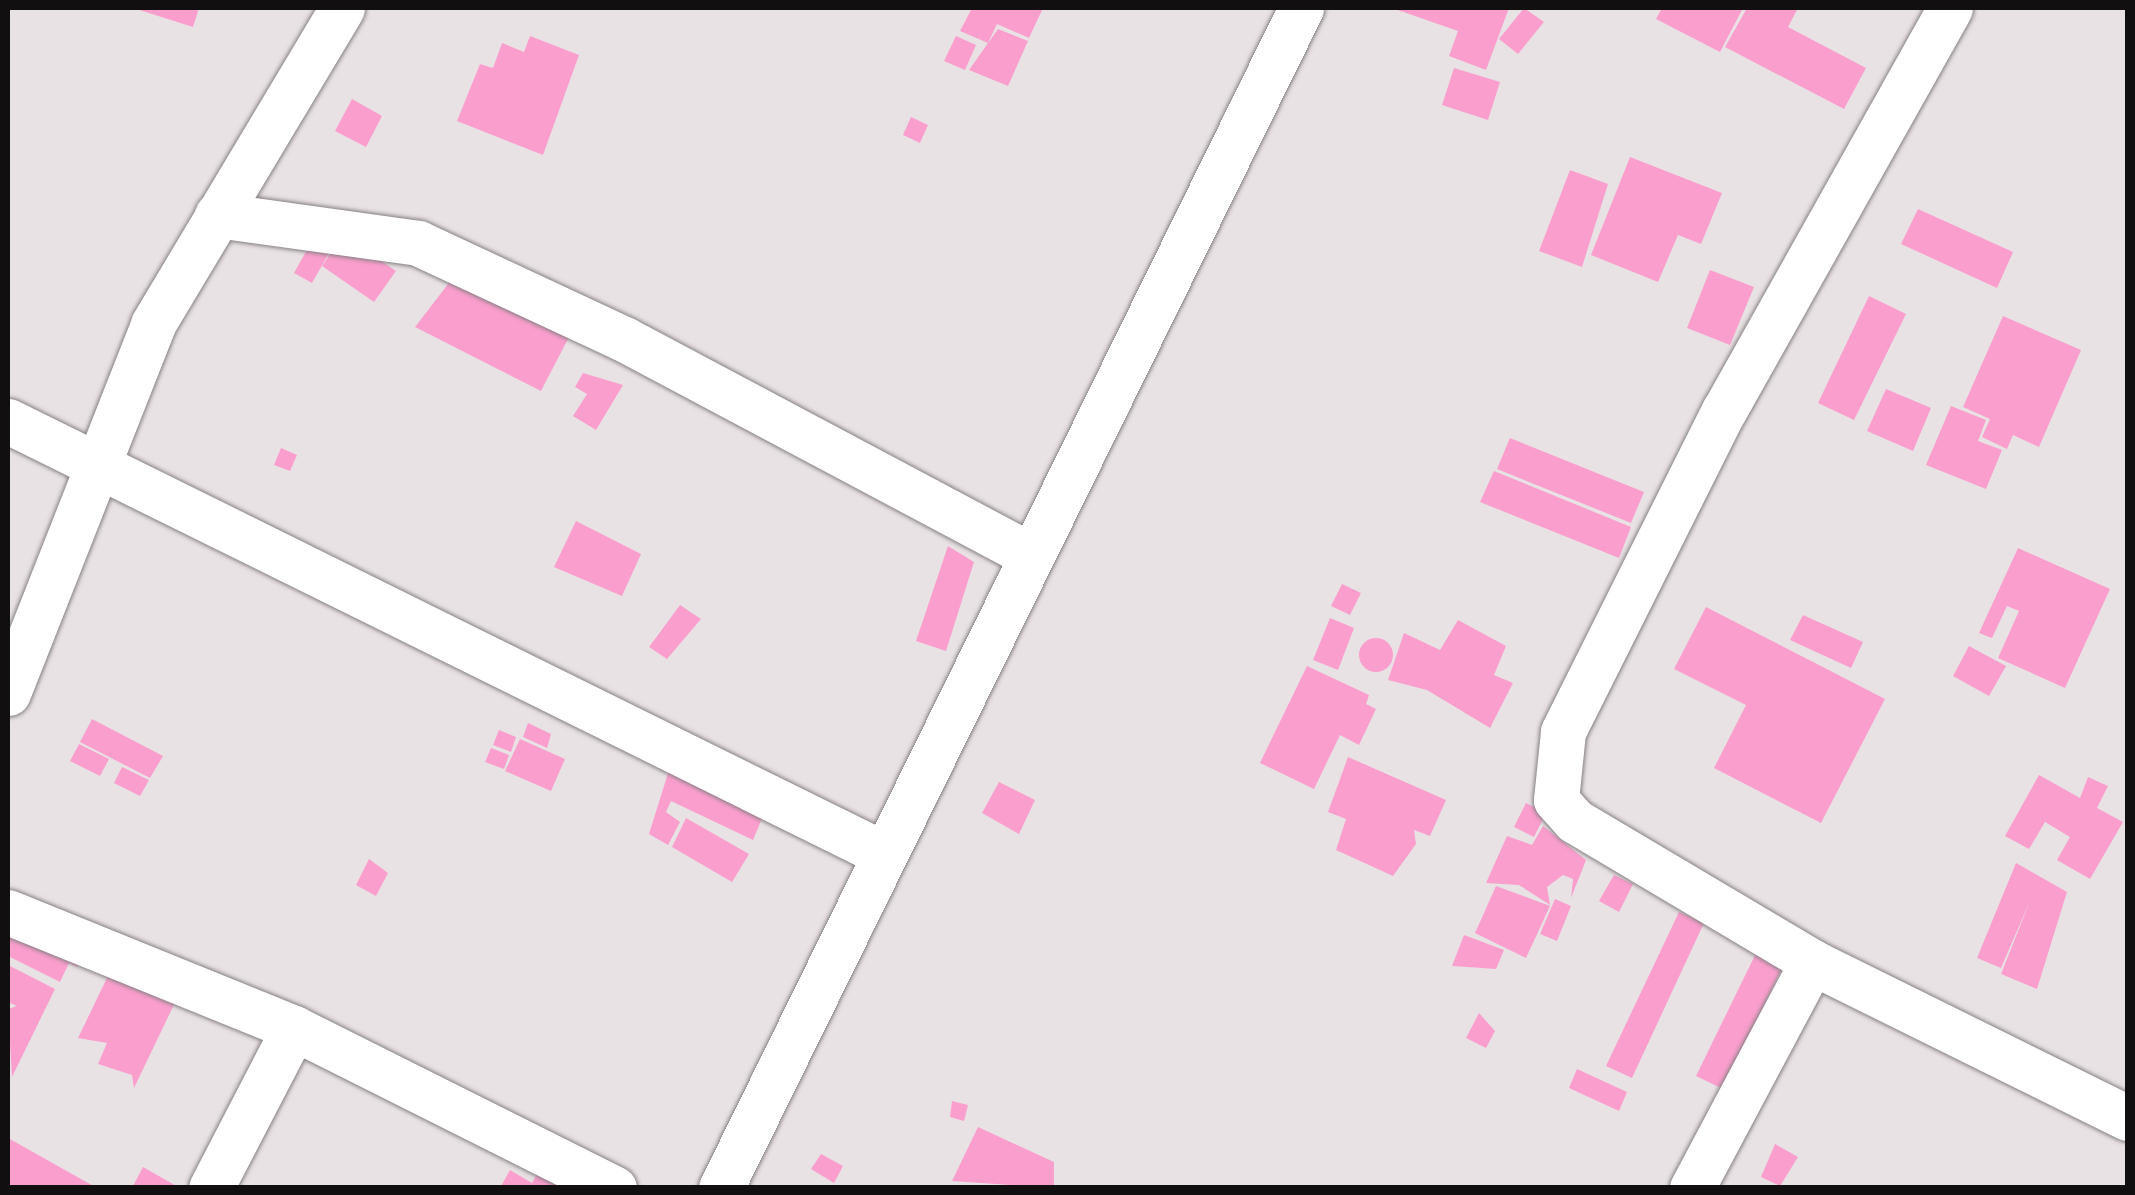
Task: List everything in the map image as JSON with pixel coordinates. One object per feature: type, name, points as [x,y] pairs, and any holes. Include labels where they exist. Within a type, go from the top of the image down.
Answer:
[{"type":"street","points":[[8,693],[90,466],[153,324],[342,8]]},
{"type":"street","points":[[720,1188],[1027,553],[1301,8]]},
{"type":"street","points":[[1950,8],[1724,410],[1553,768],[1556,800],[1575,821],[1812,962],[2128,1118]]},
{"type":"street","points":[[217,214],[418,244],[624,340],[1027,553]]},
{"type":"street","points":[[8,421],[90,466],[882,853]]},
{"type":"street","points":[[8,912],[294,1028],[614,1188]]},
{"type":"street","points":[[1692,1188],[1812,962]]},
{"type":"street","points":[[212,1188],[294,1028]]},
{"type":"building","points":[[133,8],[199,8],[193,27]]},
{"type":"building","points":[[972,8],[1043,8],[1029,38],[997,24],[988,43],[960,31]]},
{"type":"building","points":[[1392,8],[1509,8],[1486,70],[1449,56],[1458,31]]},
{"type":"building","points":[[1524,8],[1544,22],[1518,54],[1499,39]]},
{"type":"building","points":[[1662,8],[1743,8],[1720,52],[1656,19]]},
{"type":"building","points":[[1747,8],[1798,8],[1788,27],[1866,68],[1844,109],[1725,47]]},
{"type":"building","points":[[998,29],[1028,41],[1008,86],[969,70]]},
{"type":"building","points":[[530,36],[579,55],[543,155],[457,121],[480,64],[493,68],[502,43],[524,52]]},
{"type":"building","points":[[956,36],[976,45],[965,70],[944,61]]},
{"type":"building","points":[[1454,68],[1500,82],[1488,120],[1442,105]]},
{"type":"building","points":[[352,99],[382,116],[366,147],[335,131]]},
{"type":"building","points":[[911,117],[928,125],[920,143],[903,135]]},
{"type":"building","points":[[1630,157],[1722,193],[1701,244],[1678,235],[1658,282],[1591,255]]},
{"type":"building","points":[[1570,170],[1608,184],[1582,267],[1539,251]]},
{"type":"building","points":[[1918,209],[2013,252],[1997,288],[1901,244]]},
{"type":"building","points":[[327,214],[345,225],[312,283],[294,273]]},
{"type":"building","points":[[343,235],[396,271],[374,302],[322,266]]},
{"type":"building","points":[[1710,270],[1754,287],[1730,345],[1687,328]]},
{"type":"building","points":[[455,275],[570,335],[541,391],[415,327]]},
{"type":"building","points":[[1869,296],[1906,314],[1854,420],[1818,403]]},
{"type":"building","points":[[2003,316],[2081,350],[2039,447],[2013,435],[2007,449],[1982,437],[1990,419],[1963,407]]},
{"type":"building","points":[[583,373],[623,385],[596,430],[573,416],[587,394],[575,387]]},
{"type":"building","points":[[1886,389],[1931,408],[1913,451],[1867,431]]},
{"type":"building","points":[[1951,406],[1986,420],[1978,441],[2002,450],[1986,489],[1926,465]]},
{"type":"building","points":[[1510,438],[1644,492],[1631,523],[1497,469]]},
{"type":"building","points":[[281,448],[297,455],[290,471],[274,465]]},
{"type":"building","points":[[1494,471],[1631,527],[1619,558],[1480,502]]},
{"type":"building","points":[[576,521],[641,554],[622,596],[554,567]]},
{"type":"building","points":[[948,546],[974,562],[946,651],[916,641]]},
{"type":"building","points":[[2018,548],[2110,589],[2065,688],[1998,658],[2019,611],[2007,606],[1992,638],[1979,633]]},
{"type":"building","points":[[1342,584],[1361,593],[1350,615],[1331,606]]},
{"type":"building","points":[[680,605],[701,619],[667,659],[649,647]]},
{"type":"building","points":[[1706,607],[1885,699],[1821,823],[1714,768],[1746,705],[1674,669]]},
{"type":"building","points":[[1803,615],[1863,642],[1851,668],[1790,640]]},
{"type":"building","points":[[1330,618],[1354,628],[1338,670],[1313,660]]},
{"type":"building","points":[[1458,620],[1506,646],[1494,675],[1513,683],[1490,728],[1427,690],[1388,680],[1404,633],[1440,650]]},
{"type":"building","points":[[1376,638],[1388,643],[1393,655],[1388,667],[1376,672],[1364,667],[1359,655],[1364,643]]},
{"type":"building","points":[[1969,646],[2006,666],[1989,696],[1953,676]]},
{"type":"building","points":[[1307,666],[1369,695],[1366,704],[1376,709],[1359,745],[1340,735],[1314,789],[1260,763]]},
{"type":"building","points":[[92,719],[163,756],[150,778],[80,742]]},
{"type":"building","points":[[528,723],[551,734],[547,748],[523,737]]},
{"type":"building","points":[[499,730],[516,737],[511,752],[493,745]]},
{"type":"building","points":[[520,739],[565,759],[551,791],[505,771]]},
{"type":"building","points":[[79,744],[109,759],[100,776],[70,761]]},
{"type":"building","points":[[491,748],[509,755],[504,769],[485,762]]},
{"type":"building","points":[[674,754],[770,799],[753,840],[671,801],[666,812],[680,822],[668,845],[649,834]]},
{"type":"building","points":[[1348,757],[1446,800],[1430,836],[1414,830],[1416,844],[1393,876],[1336,850],[1346,819],[1328,812]]},
{"type":"building","points":[[122,767],[149,780],[140,796],[114,783]]},
{"type":"building","points":[[2039,775],[2080,798],[2088,777],[2108,786],[2097,808],[2123,822],[2090,879],[2057,860],[2070,837],[2045,822],[2029,849],[2005,836]]},
{"type":"building","points":[[999,782],[1035,800],[1019,834],[982,813]]},
{"type":"building","points":[[1526,803],[1546,813],[1534,837],[1514,827]]},
{"type":"building","points":[[686,818],[749,854],[732,882],[672,847]]},
{"type":"building","points":[[1543,826],[1586,860],[1571,898],[1573,879],[1563,875],[1547,887],[1550,905],[1519,885],[1486,883],[1507,836],[1532,845]]},
{"type":"building","points":[[369,859],[388,873],[376,896],[356,885]]},
{"type":"building","points":[[2016,863],[2067,892],[2037,989],[2001,974],[2030,901],[2001,968],[1977,958]]},
{"type":"building","points":[[1614,875],[1633,884],[1619,912],[1599,901]]},
{"type":"building","points":[[1496,886],[1550,906],[1526,958],[1475,933]]},
{"type":"building","points":[[1555,899],[1571,906],[1557,941],[1540,934]]},
{"type":"building","points":[[1679,912],[1704,923],[1632,1078],[1606,1066]]},
{"type":"building","points":[[8,917],[83,952],[77,967],[69,963],[60,982],[8,956]]},
{"type":"building","points":[[1464,935],[1504,950],[1496,969],[1452,966]]},
{"type":"building","points":[[1759,947],[1786,960],[1723,1089],[1696,1076]]},
{"type":"building","points":[[120,951],[181,990],[134,1088],[132,1075],[98,1064],[107,1043],[78,1038]]},
{"type":"building","points":[[8,965],[55,989],[12,1077],[8,1009],[17,1006],[8,1002]]},
{"type":"building","points":[[1479,1013],[1495,1031],[1486,1048],[1466,1038]]},
{"type":"building","points":[[1577,1069],[1627,1092],[1619,1111],[1569,1088]]},
{"type":"building","points":[[952,1101],[968,1105],[964,1121],[950,1117]]},
{"type":"building","points":[[978,1127],[1054,1162],[1054,1188],[952,1181]]},
{"type":"building","points":[[8,1138],[97,1188],[8,1188]]},
{"type":"building","points":[[1775,1144],[1798,1157],[1780,1186],[1761,1177]]},
{"type":"building","points":[[821,1154],[843,1166],[834,1183],[811,1169]]},
{"type":"building","points":[[543,1163],[574,1188],[500,1188],[510,1170],[532,1183]]},
{"type":"building","points":[[143,1167],[180,1188],[132,1188]]}]
